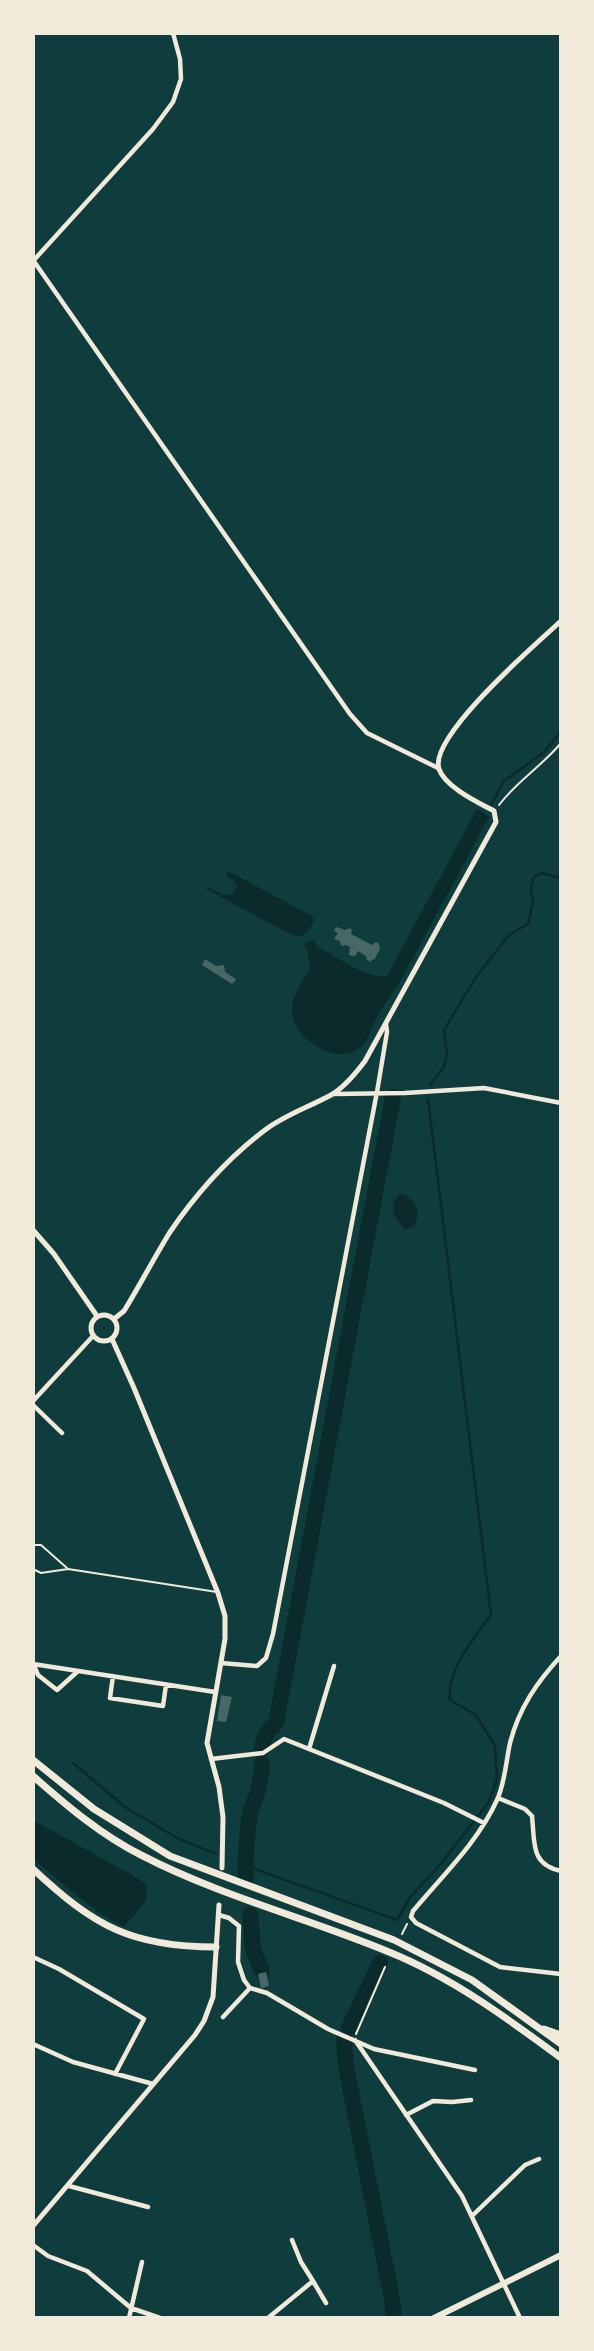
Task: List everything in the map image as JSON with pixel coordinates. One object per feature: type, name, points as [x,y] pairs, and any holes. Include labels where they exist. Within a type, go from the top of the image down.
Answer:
[{"type":"highway","points":[[33,1760],[117,1825],[170,1856],[394,1940],[429,1956],[472,1980],[561,2044]]},
{"type":"highway","points":[[33,1776],[86,1820],[138,1854],[209,1886],[389,1952],[420,1966],[462,1990],[561,2058]]},
{"type":"highway","points":[[33,1869],[71,1903],[127,1936],[162,1944],[216,1947]]},
{"type":"highway","points":[[540,2028],[561,2035]]},
{"type":"main road","points":[[434,2318],[561,2255]]},
{"type":"street","points":[[114,1319],[124,1311],[172,1231],[201,1191],[234,1157],[265,1130],[292,1113],[334,1094],[354,1076],[386,1024],[496,822],[494,811],[460,792],[438,768],[367,733],[350,715],[33,260],[153,129],[173,102],[181,79],[180,58],[173,33]]},
{"type":"street","points":[[438,768],[439,753],[492,684],[561,621]]},
{"type":"street","points":[[221,1663],[257,1666],[266,1658],[271,1643],[377,1092],[386,1024]]},
{"type":"street","points":[[334,1094],[484,1088],[561,1103]]},
{"type":"street","points":[[33,1230],[54,1254],[97,1317]]},
{"type":"street","points":[[112,1339],[100,1341],[93,1336],[91,1326],[97,1317],[104,1315],[114,1319],[117,1328],[112,1339],[218,1592],[225,1616],[225,1639],[207,1735],[223,1817],[222,1868]]},
{"type":"street","points":[[62,1433],[33,1403],[93,1336]]},
{"type":"street","points":[[561,1656],[542,1676],[523,1705],[510,1742],[498,1798],[484,1823],[474,1840],[413,1911],[411,1917],[416,1923],[500,1967],[561,1974]]},
{"type":"street","points":[[77,1671],[57,1690],[38,1675],[34,1665],[113,1676],[215,1692]]},
{"type":"street","points":[[309,1749],[334,1666]]},
{"type":"street","points":[[113,1676],[110,1698],[163,1706],[166,1685]]},
{"type":"street","points":[[211,1759],[263,1753],[284,1739],[484,1823]]},
{"type":"street","points":[[498,1798],[525,1809],[533,1816],[536,1856],[547,1868],[561,1871]]},
{"type":"street","points":[[33,2226],[204,2021],[213,1997],[219,1905]]},
{"type":"street","points":[[219,1915],[229,1918],[239,1926],[238,1962],[250,1989],[267,1993],[328,2029],[374,2049],[475,2070]]},
{"type":"street","points":[[33,1957],[59,1969],[144,2019],[115,2074]]},
{"type":"street","points":[[223,2017],[250,1989]]},
{"type":"street","points":[[349,2037],[449,2176],[473,2215],[520,2318]]},
{"type":"street","points":[[33,2044],[73,2062],[153,2084]]},
{"type":"street","points":[[406,2115],[433,2101],[471,2100]]},
{"type":"street","points":[[473,2215],[525,2165],[539,2159]]},
{"type":"street","points":[[69,2186],[148,2207]]},
{"type":"street","points":[[292,2240],[301,2262],[326,2303]]},
{"type":"street","points":[[33,2245],[48,2256],[87,2271],[131,2308],[160,2318]]},
{"type":"street","points":[[129,2318],[142,2262]]},
{"type":"street","points":[[268,2318],[313,2281]]},
{"type":"lane","points":[[33,1545],[41,1545],[68,1569]]},
{"type":"lane","points":[[33,1569],[41,1573],[68,1569],[218,1592]]},
{"type":"path","points":[[494,811],[510,790],[549,757],[561,743]]},
{"type":"path","points":[[402,1934],[411,1917]]},
{"type":"path","points":[[349,2037],[361,2020],[385,1968]]},
{"type":"water","points":[[477,809],[489,817],[364,1044],[352,1053],[341,1054],[319,1048],[300,1032],[292,1012],[295,995],[310,969],[307,948],[302,944],[314,940],[317,946],[351,966],[370,974],[387,976]]},
{"type":"water","points":[[228,871],[312,916],[314,921],[303,935],[292,935],[206,889],[207,887],[225,895],[232,894],[237,886],[234,880],[226,876]]},
{"type":"water","points":[[399,1194],[405,1194],[417,1209],[414,1227],[405,1229],[395,1217],[393,1208]]},
{"type":"water","points":[[33,1820],[147,1886],[146,1901],[124,1927],[88,1904],[33,1858]]},
{"type":"building","points":[[336,927],[345,930],[350,928],[351,934],[372,945],[376,942],[379,944],[380,949],[374,960],[371,962],[358,951],[355,956],[349,955],[350,947],[341,946],[340,941],[334,939],[338,933],[334,931]]},
{"type":"building","points":[[205,959],[216,966],[224,965],[225,972],[236,979],[232,984],[202,965]]},
{"type":"building","points":[[221,1695],[232,1697],[226,1722],[217,1721]]},
{"type":"building","points":[[266,1972],[269,1986],[261,1988],[258,1974]]},
{"type":"waterway","points":[[491,805],[503,782],[544,752],[561,732]]},
{"type":"waterway","points":[[430,1085],[444,1067],[447,1054],[444,1030],[476,977],[509,935],[528,924],[533,901],[533,878],[541,873],[561,878]]},
{"type":"waterway","points":[[262,1749],[266,1735],[276,1723],[393,1097]]},
{"type":"waterway","points":[[238,1863],[397,1920],[411,1896],[439,1866],[489,1802],[497,1779],[495,1746],[476,1715],[450,1700],[452,1678],[457,1666],[491,1615],[428,1099]]},
{"type":"waterway","points":[[73,1763],[125,1807],[177,1838],[216,1854]]},
{"type":"waterway","points":[[246,1879],[250,1813],[259,1786],[262,1764]]},
{"type":"waterway","points":[[250,1915],[253,1949],[262,1971]]},
{"type":"waterway","points":[[349,2028],[380,1963]]},
{"type":"waterway","points":[[344,2040],[346,2067],[394,2318]]}]
